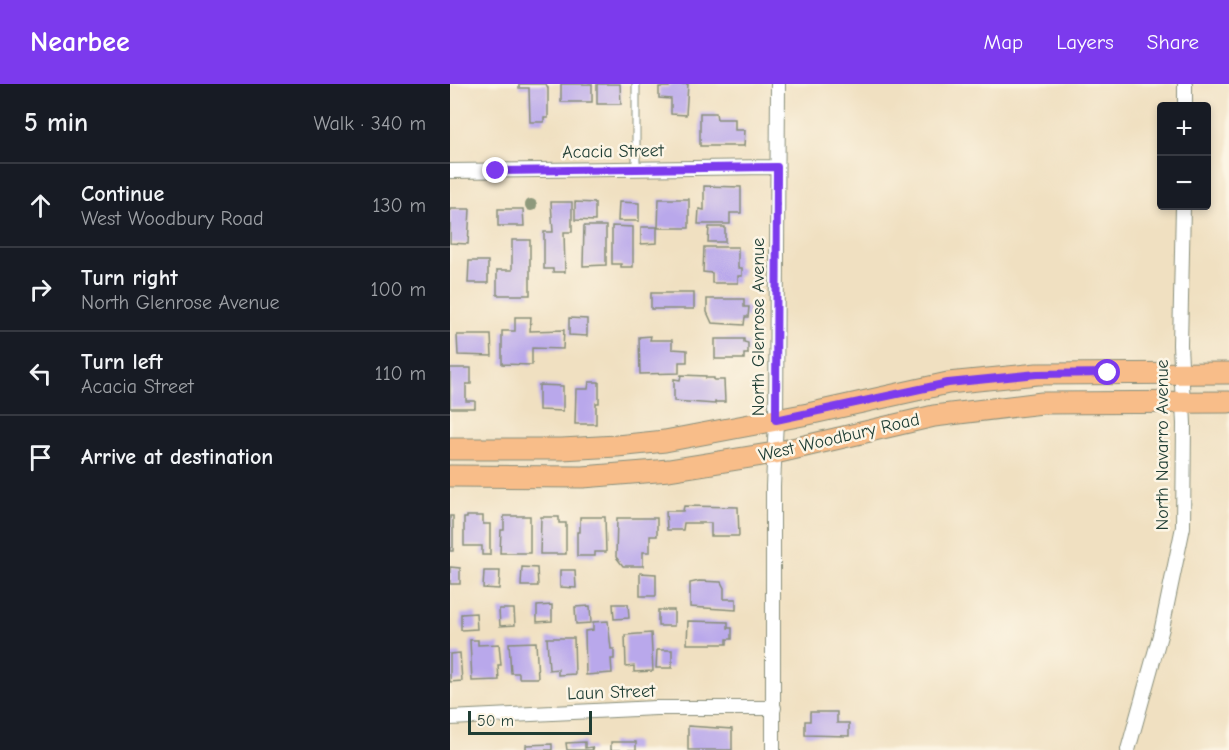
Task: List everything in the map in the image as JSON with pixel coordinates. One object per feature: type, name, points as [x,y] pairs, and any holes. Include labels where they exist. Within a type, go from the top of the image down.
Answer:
[{"type":"main road","name":"West Woodbury Road","points":[[450,449],[617,446],[665,441],[948,383],[1037,374],[1229,373]]},
{"type":"main road","name":"West Woodbury Road","points":[[450,476],[583,477],[669,470],[775,453],[934,416],[1042,403],[1229,402]]},
{"type":"street","name":"North Glenrose Avenue","points":[[773,750],[778,84]]},
{"type":"street","points":[[1185,84],[1185,102]]},
{"type":"street","name":"Acacia Street","points":[[450,171],[777,167]]},
{"type":"street","name":"North Navarro Avenue","points":[[1128,750],[1162,628],[1183,527],[1183,402],[1180,345],[1183,210]]},
{"type":"street","name":"Laun Street","points":[[450,718],[657,708],[774,708]]},
{"type":"lane","points":[[636,84],[636,169]]},
{"type":"building","points":[[519,84],[546,84],[548,118],[544,118],[544,122],[530,122],[529,88],[519,88]]},
{"type":"building","points":[[561,84],[592,84],[592,102],[561,102]]},
{"type":"building","points":[[597,84],[620,84],[621,104],[597,104]]},
{"type":"building","points":[[669,84],[688,84],[686,115],[671,114],[671,99],[659,98],[659,87],[669,87]]},
{"type":"building","points":[[700,113],[716,113],[717,119],[735,119],[735,130],[745,130],[744,146],[700,146]]},
{"type":"building","points":[[704,186],[741,187],[741,213],[730,213],[730,224],[698,224],[699,209],[704,210]]},
{"type":"building","points":[[659,199],[689,199],[689,228],[658,228]]},
{"type":"building","points":[[551,202],[572,202],[572,232],[564,232],[565,272],[544,269],[544,232],[553,232]]},
{"type":"building","points":[[575,202],[595,203],[595,221],[575,220]]},
{"type":"building","points":[[619,202],[639,203],[639,221],[618,221]]},
{"type":"building","points":[[450,209],[470,209],[468,244],[450,243]]},
{"type":"building","points":[[498,209],[523,209],[524,226],[498,226]]},
{"type":"building","points":[[584,226],[606,226],[606,265],[583,266]]},
{"type":"building","points":[[612,226],[633,227],[633,267],[612,264]]},
{"type":"building","points":[[641,227],[657,227],[657,243],[641,244]]},
{"type":"building","points":[[709,227],[725,227],[725,242],[708,242]]},
{"type":"building","points":[[512,240],[530,240],[530,295],[497,295],[497,270],[512,270]]},
{"type":"building","points":[[704,247],[738,247],[738,268],[742,268],[742,276],[738,276],[738,283],[712,283],[712,273],[703,272]]},
{"type":"building","points":[[469,261],[488,261],[488,283],[468,283]]},
{"type":"building","points":[[651,293],[694,293],[694,309],[651,309]]},
{"type":"building","points":[[707,299],[744,299],[744,307],[749,307],[744,325],[712,323],[707,312]]},
{"type":"building","points":[[515,317],[531,317],[530,331],[564,330],[563,349],[532,348],[532,365],[502,364],[502,331],[515,331]]},
{"type":"building","points":[[569,318],[587,319],[587,336],[569,335]]},
{"type":"building","points":[[457,335],[491,335],[492,356],[458,355]]},
{"type":"building","points":[[651,336],[650,340],[672,340],[672,349],[687,350],[687,362],[679,362],[679,373],[640,374],[639,337]]},
{"type":"building","points":[[715,339],[744,339],[744,342],[748,343],[748,354],[744,354],[744,359],[715,359]]},
{"type":"building","points":[[450,368],[471,368],[471,384],[466,384],[466,401],[475,401],[475,408],[450,408]]},
{"type":"building","points":[[681,375],[706,376],[714,380],[724,380],[725,402],[715,402],[715,404],[674,401],[674,379],[680,380]]},
{"type":"building","points":[[589,382],[599,382],[596,424],[575,424],[576,389],[588,389]]},
{"type":"building","points":[[539,385],[563,386],[563,411],[539,410]]},
{"type":"building","points":[[684,506],[738,507],[739,536],[711,536],[711,523],[684,523],[683,530],[667,530],[666,511],[683,511]]},
{"type":"building","points":[[450,516],[453,516],[453,551],[450,551]]},
{"type":"building","points":[[483,516],[483,524],[490,524],[490,555],[482,555],[482,546],[464,546],[464,518]]},
{"type":"building","points":[[504,516],[530,516],[530,553],[500,553]]},
{"type":"building","points":[[541,517],[559,517],[559,523],[566,523],[566,554],[540,554]]},
{"type":"building","points":[[580,517],[605,517],[606,552],[595,552],[595,556],[577,556],[577,532],[580,532]]},
{"type":"building","points":[[617,518],[657,518],[657,536],[650,536],[650,552],[643,552],[643,566],[623,566],[616,557]]},
{"type":"building","points":[[450,567],[460,568],[460,584],[450,584]]},
{"type":"building","points":[[522,567],[537,568],[538,586],[521,586]]},
{"type":"building","points":[[560,570],[575,570],[576,588],[560,587]]},
{"type":"building","points":[[484,571],[500,571],[499,589],[483,588]]},
{"type":"building","points":[[640,573],[656,574],[656,596],[640,596]]},
{"type":"building","points":[[721,582],[724,588],[724,599],[736,599],[736,610],[690,607],[690,583]]},
{"type":"building","points":[[613,604],[628,604],[629,618],[614,619]]},
{"type":"building","points":[[552,605],[552,621],[537,622],[537,606]]},
{"type":"building","points":[[590,606],[591,623],[576,624],[575,607]]},
{"type":"building","points":[[499,609],[514,609],[515,625],[500,626]]},
{"type":"building","points":[[658,610],[674,610],[674,626],[658,626]]},
{"type":"building","points":[[476,613],[477,629],[461,630],[461,614]]},
{"type":"building","points":[[608,621],[611,649],[614,649],[614,659],[611,659],[612,673],[586,675],[585,631],[593,630],[593,622]]},
{"type":"building","points":[[688,621],[728,622],[728,628],[732,628],[732,639],[727,639],[727,644],[687,644]]},
{"type":"building","points":[[651,633],[653,671],[634,672],[634,666],[626,667],[625,635]]},
{"type":"building","points":[[547,638],[574,638],[575,674],[558,675],[558,669],[549,670]]},
{"type":"building","points":[[470,640],[478,640],[478,645],[499,644],[501,665],[498,665],[499,680],[472,681]]},
{"type":"building","points":[[536,642],[538,678],[519,678],[519,673],[511,673],[509,643]]},
{"type":"building","points":[[657,650],[672,650],[672,668],[656,668]]},
{"type":"building","points":[[460,653],[462,681],[450,682],[450,654]]},
{"type":"building","points":[[810,712],[837,712],[837,723],[849,723],[849,736],[805,735],[805,721],[810,721]]},
{"type":"building","points":[[688,726],[732,729],[732,750],[688,750]]},
{"type":"building","points":[[585,742],[585,748],[592,747],[593,750],[567,750],[566,743]]},
{"type":"building","points":[[611,742],[636,742],[636,750],[611,750]]},
{"type":"building","points":[[552,744],[552,750],[526,750],[526,745]]},
{"type":"route","points":[[496,171],[777,167],[776,420],[948,383],[1037,374],[1108,373]]}]
